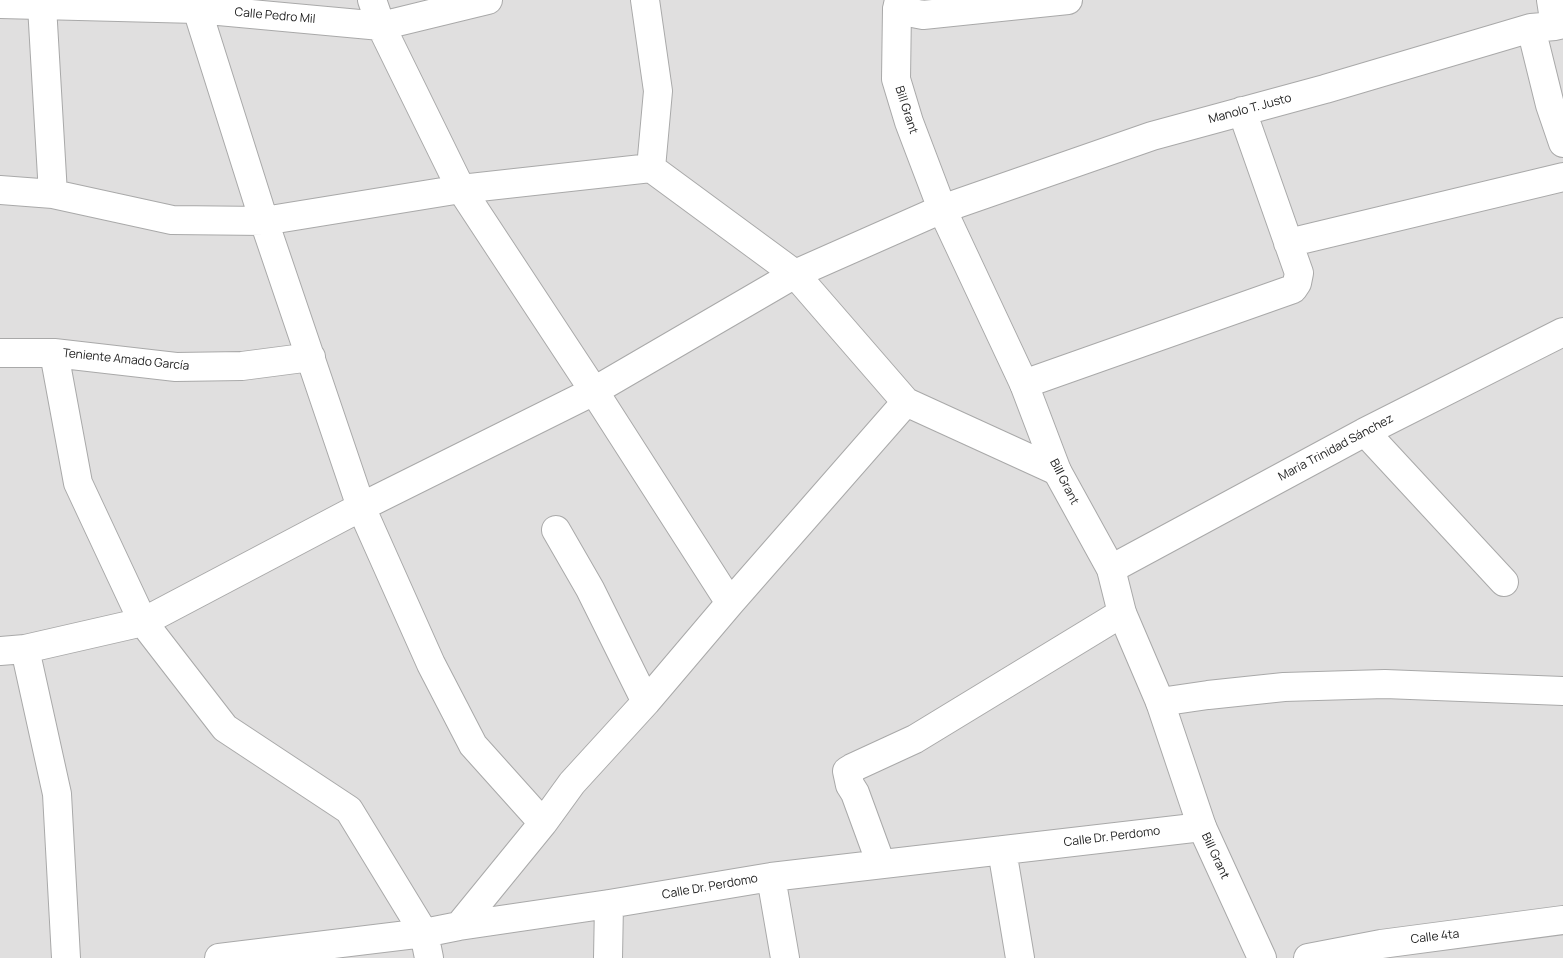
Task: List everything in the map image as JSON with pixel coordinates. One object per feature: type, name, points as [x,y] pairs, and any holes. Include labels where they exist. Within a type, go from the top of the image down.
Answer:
[{"type":"street","points":[[372,0],[381,26],[461,190],[594,391],[730,603]]},
{"type":"street","name":"Calle Pedro Mil","points":[[0,4],[197,8],[381,26],[488,0]]},
{"type":"street","points":[[644,0],[658,91],[651,168]]},
{"type":"street","points":[[898,5],[923,15],[1068,0]]},
{"type":"street","points":[[1551,0],[1550,105],[1563,144]]},
{"type":"street","name":"Bill Grant","points":[[898,5],[896,79],[908,122],[942,209],[1024,384],[1057,471],[1111,569],[1122,613],[1160,702],[1202,827],[1262,958]]},
{"type":"street","points":[[42,6],[53,194]]},
{"type":"street","points":[[197,8],[264,221],[361,507],[431,664],[473,745],[543,823]]},
{"type":"street","name":"Manolo T. Justo","points":[[12,650],[143,622],[361,507],[594,391],[794,274],[942,209],[1152,136],[1550,26]]},
{"type":"street","points":[[1024,384],[1293,290],[1298,283],[1299,274],[1242,111]]},
{"type":"street","points":[[0,190],[53,194],[172,220],[264,221],[461,190],[651,168],[794,274],[906,402],[1057,471]]},
{"type":"street","points":[[1288,243],[1563,176]]},
{"type":"street","name":"María Trinidad Sánchez","points":[[1111,569],[1365,432],[1563,332]]},
{"type":"street","points":[[54,353],[78,483],[143,622],[224,728],[349,810],[426,945]]},
{"type":"street","name":"Teniente Amado García","points":[[0,354],[54,353],[176,367],[242,366],[311,357]]},
{"type":"street","points":[[459,926],[543,823],[572,783],[646,702],[906,402]]},
{"type":"street","points":[[1365,432],[1504,582]]},
{"type":"street","points":[[556,530],[590,589],[646,702]]},
{"type":"street","points":[[881,864],[855,793],[850,785],[847,771],[915,740],[1122,613]]},
{"type":"street","points":[[12,650],[58,794],[66,958]]},
{"type":"street","points":[[1160,702],[1208,694],[1284,687],[1385,684],[1563,691]]},
{"type":"street","name":"Calle Dr. Perdomo","points":[[219,958],[426,945],[459,926],[609,904],[771,877],[1202,827]]},
{"type":"street","points":[[1002,850],[1020,958]]},
{"type":"street","points":[[771,877],[785,958]]},
{"type":"street","points":[[608,958],[609,904]]},
{"type":"street","name":"Calle 4ta","points":[[1308,958],[1381,944],[1563,920]]},
{"type":"shaded area","points":[[0,0],[1563,0],[1563,958],[0,958]]}]
